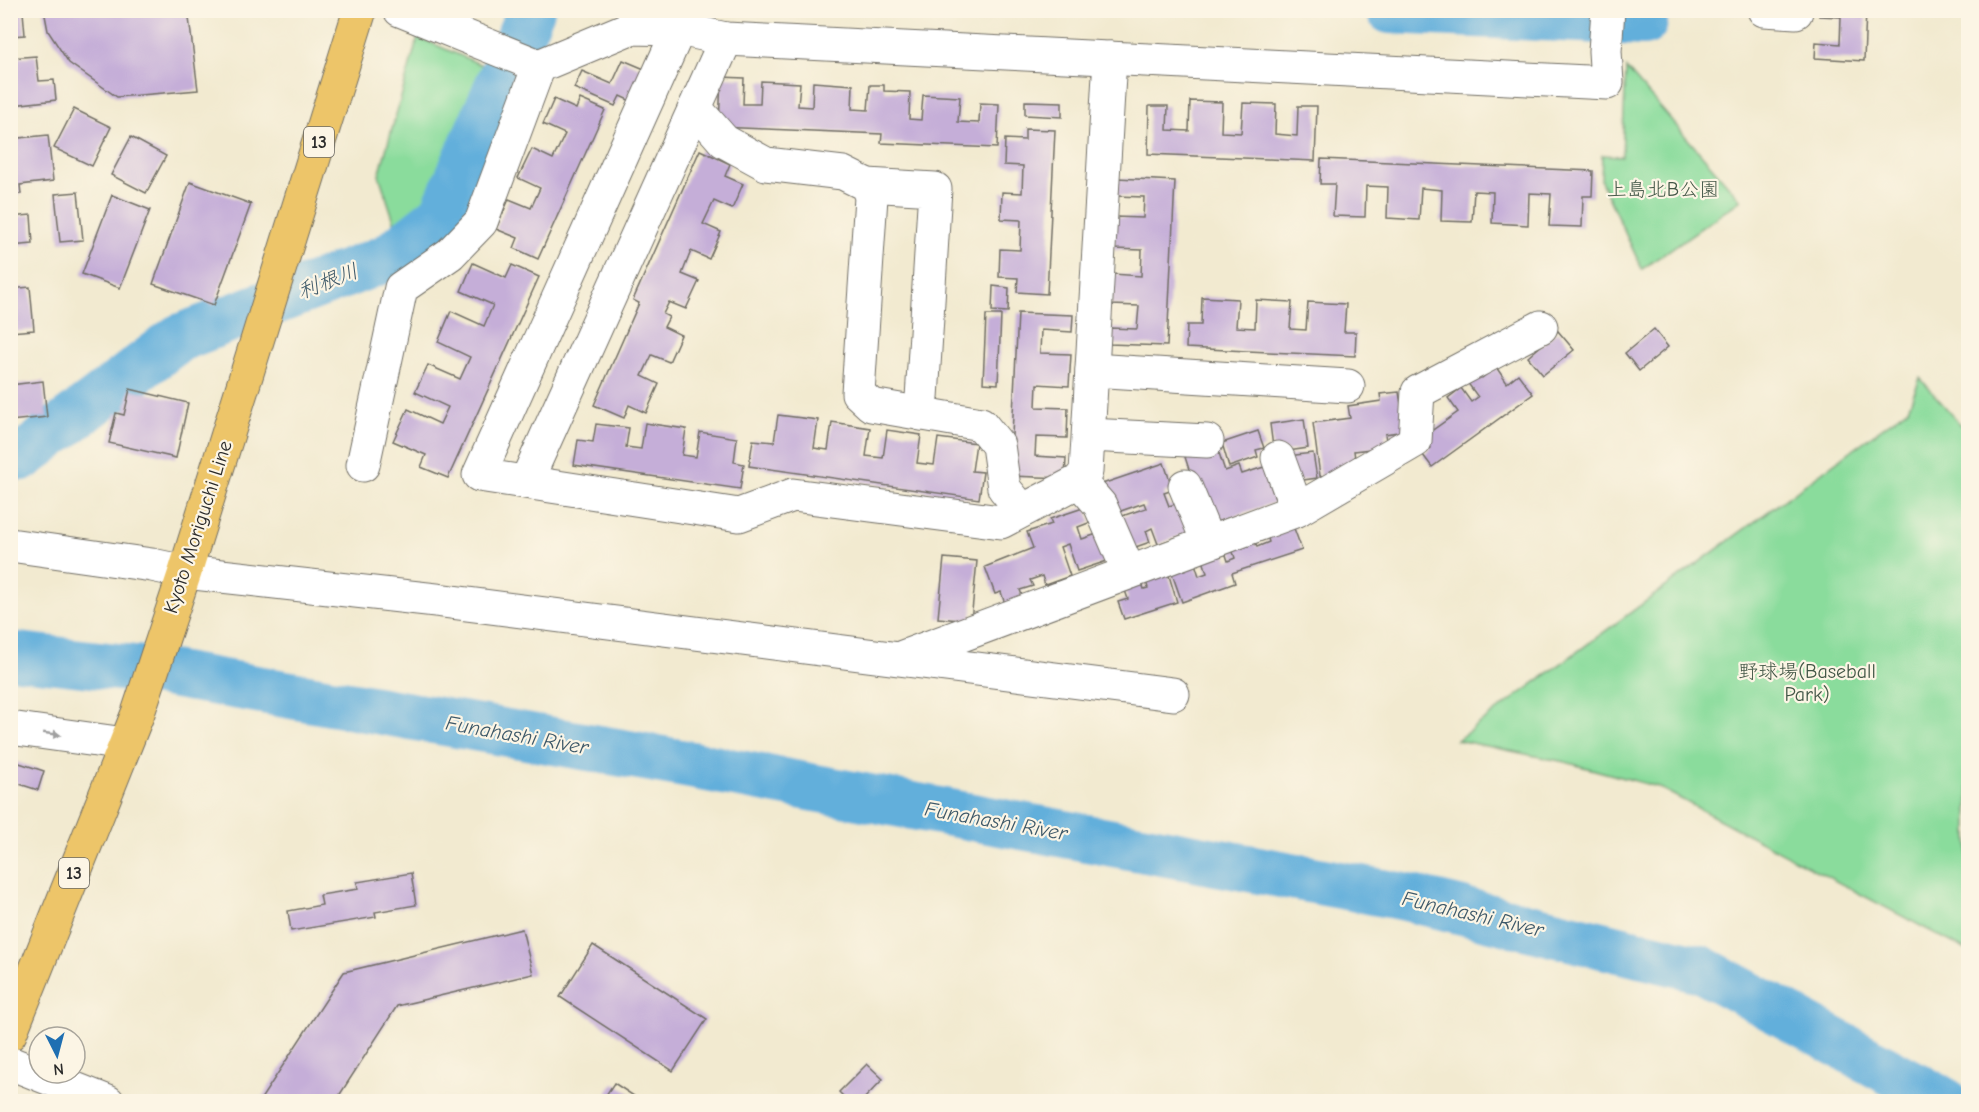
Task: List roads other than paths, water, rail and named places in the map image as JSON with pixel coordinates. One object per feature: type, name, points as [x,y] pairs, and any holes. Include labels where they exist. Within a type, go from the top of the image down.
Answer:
[{"type":"main road","name":"Kyoto Moriguchi Line","points":[[10,1034],[138,713],[180,586],[360,10]]},
{"type":"street","points":[[400,10],[533,64]]},
{"type":"street","points":[[1764,10],[1796,12],[1796,10]]},
{"type":"street","points":[[363,465],[401,288],[450,254],[481,222],[533,64],[629,19],[726,39],[1607,83],[1605,51],[1608,14]]},
{"type":"street","points":[[679,29],[479,475],[739,515],[793,495],[1000,522],[1079,481],[1086,472],[1089,435],[1110,58]]},
{"type":"street","points":[[526,482],[726,39]]},
{"type":"street","points":[[695,108],[724,141],[766,164],[843,173],[867,185],[935,189],[921,414]]},
{"type":"street","points":[[867,185],[871,197],[858,393],[871,405],[981,424],[998,445],[1004,488],[1022,510]]},
{"type":"street","points":[[898,658],[1297,510],[1415,441],[1418,392],[1541,327]]},
{"type":"street","points":[[1092,370],[1348,386]]},
{"type":"street","points":[[1089,435],[1207,441]]},
{"type":"street","points":[[1278,458],[1297,510]]},
{"type":"street","points":[[1079,481],[1100,505],[1129,572]]},
{"type":"street","points":[[1185,486],[1208,542]]},
{"type":"street","points":[[10,545],[152,565],[180,586],[436,600],[1173,694]]},
{"type":"street","points":[[10,728],[125,744]]},
{"type":"street","points":[[10,1063],[108,1101]]},
{"type":"waterway","name":"利根川","points":[[22,457],[179,338],[387,258],[443,214],[531,10]]},
{"type":"waterway","name":"利根川","points":[[1390,10],[1644,22]]},
{"type":"waterway","points":[[1644,10],[1644,22]]},
{"type":"waterway","name":"Funahashi River","points":[[10,655],[154,671],[691,765],[1405,897],[1701,969],[1946,1102]]},
{"type":"park label","name":"上島北B公園","points":[[1663,189]]},
{"type":"park label","name":"野球場(Baseball Park)","points":[[1807,682]]}]
